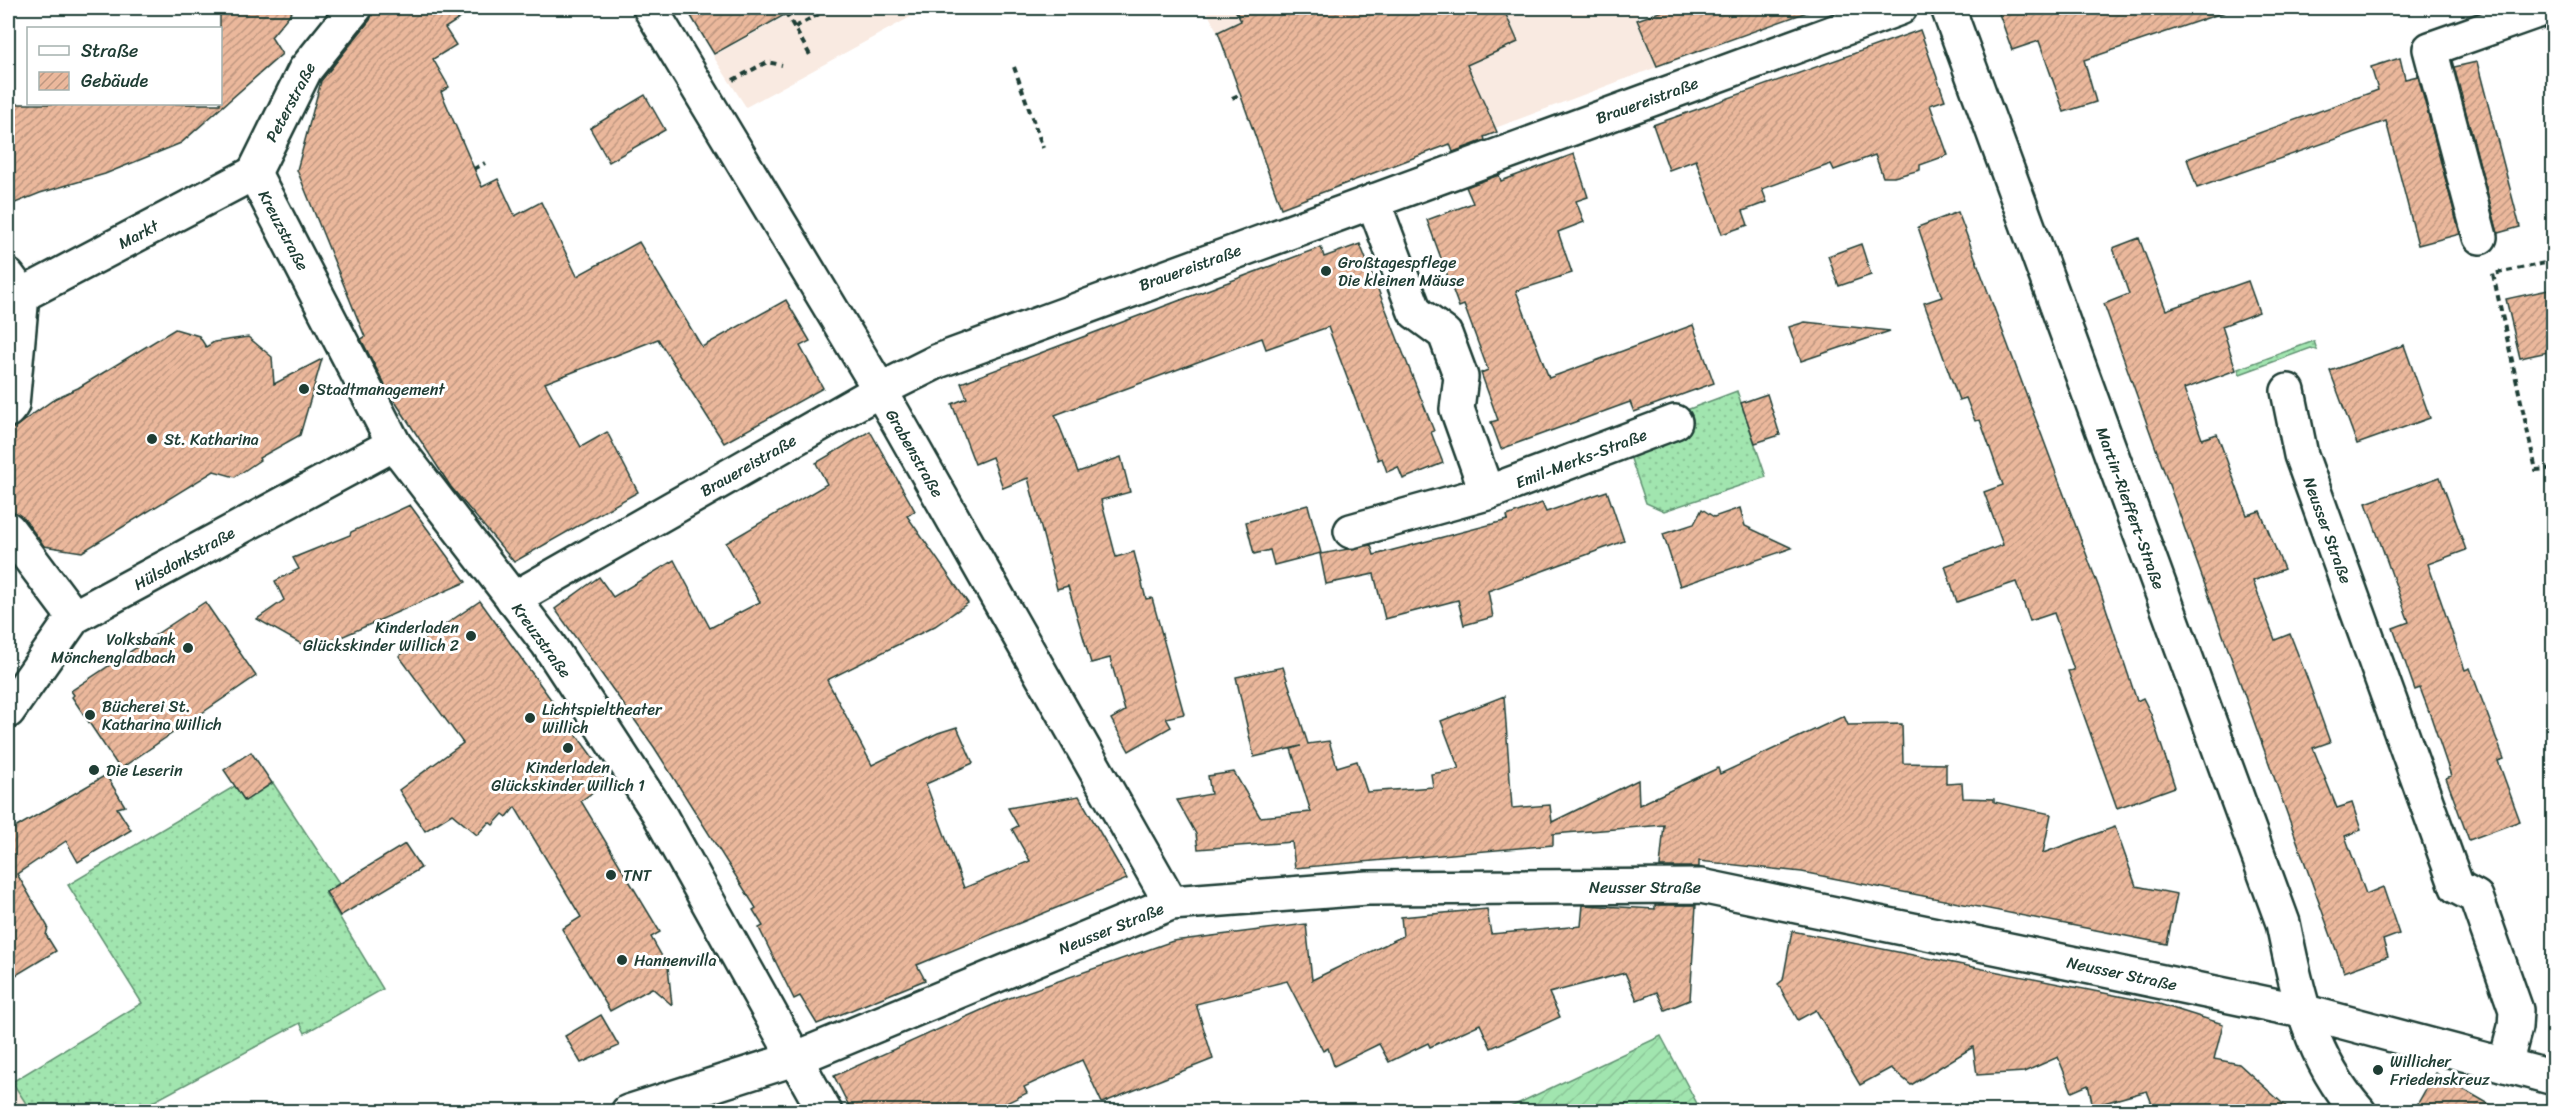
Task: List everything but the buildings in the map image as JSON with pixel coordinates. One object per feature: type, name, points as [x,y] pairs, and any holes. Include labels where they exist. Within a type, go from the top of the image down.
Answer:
[{"type":"street","name":"Peterstraße","points":[[254,173],[305,70],[355,8]]},
{"type":"street","name":"Grabenstraße","points":[[650,8],[880,390],[1171,903]]},
{"type":"street","name":"Brauereistraße","points":[[513,599],[880,390],[963,351],[1900,8]]},
{"type":"street","name":"Martin-Rieffert-Straße","points":[[1948,8],[2283,923],[2302,1011],[2333,1078],[2359,1112]]},
{"type":"street","points":[[2480,237],[2430,49],[2546,8]]},
{"type":"street","name":"Markt","points":[[8,410],[12,405],[15,286],[254,173]]},
{"type":"street","name":"Kreuzstraße","points":[[254,173],[394,444],[549,644],[658,812],[825,1112]]},
{"type":"street","points":[[1373,201],[1415,312],[1445,334],[1461,376],[1457,409],[1487,493]]},
{"type":"street","name":"Neusser Straße","points":[[2288,391],[2301,455],[2457,887],[2476,897],[2511,992],[2516,1018],[2505,1065]]},
{"type":"street","name":"Emil-Merks-Straße","points":[[1352,531],[1487,493],[1676,422]]},
{"type":"street","name":"Hülsdonkstraße","points":[[8,711],[74,617],[394,444]]},
{"type":"street","points":[[8,529],[74,617]]},
{"type":"street","name":"Neusser Straße","points":[[628,1112],[796,1058],[1171,903],[1367,888],[1701,886],[2302,1011],[2553,1078]]},
{"type":"path","points":[[795,27],[830,8]]},
{"type":"path","points":[[786,13],[810,55]]},
{"type":"path","points":[[703,96],[767,62],[782,65]]},
{"type":"path","points":[[1014,67],[1043,147]]},
{"type":"path","points":[[1232,98],[1241,94]]},
{"type":"path","points":[[474,169],[485,163]]},
{"type":"path","points":[[2553,261],[2493,274],[2536,470],[2553,468]]},
{"type":"shaded area","points":[[800,8],[927,8],[746,107],[713,56]]},
{"type":"shaded area","points":[[1205,8],[1634,8],[1639,18],[1636,20],[1657,67],[1281,209],[1217,31]]},
{"type":"shaded area","points":[[8,1075],[12,1082],[31,1111],[8,1111]]},
{"type":"green space","points":[[2314,341],[2317,350],[2311,348],[2240,374],[2238,369]]},
{"type":"green space","points":[[1737,391],[1766,477],[1664,511],[1646,503],[1630,456],[1676,414]]},
{"type":"green space","points":[[273,783],[339,883],[325,893],[383,989],[305,1033],[300,1023],[136,1111],[31,1111],[12,1082],[142,1003],[68,885],[235,786],[245,801]]},
{"type":"green space","points":[[1661,1036],[1701,1111],[1502,1111]]},
{"type":"place","name":"Großtagespflege Die kleinen Mäuse","points":[[1326,271]]},
{"type":"place","name":"Stadtmanagement","points":[[304,389]]},
{"type":"place","name":"St. Katharina","points":[[152,439]]},
{"type":"place","name":"Kinderladen Glückskinder Willich 2","points":[[471,636]]},
{"type":"place","name":"Volksbank Mönchengladbach","points":[[188,648]]},
{"type":"place","name":"Bücherei St. Katharina Willich","points":[[90,715]]},
{"type":"place","name":"Lichtspieltheater Willich","points":[[530,718]]},
{"type":"place","name":"Kinderladen Glückskinder Willich 1","points":[[568,748]]},
{"type":"place","name":"Die Leserin","points":[[94,770]]},
{"type":"place","name":"TNT","points":[[611,875]]},
{"type":"place","name":"Hannenvilla","points":[[622,960]]},
{"type":"place","name":"Willicher Friedenskreuz","points":[[2378,1070]]}]
